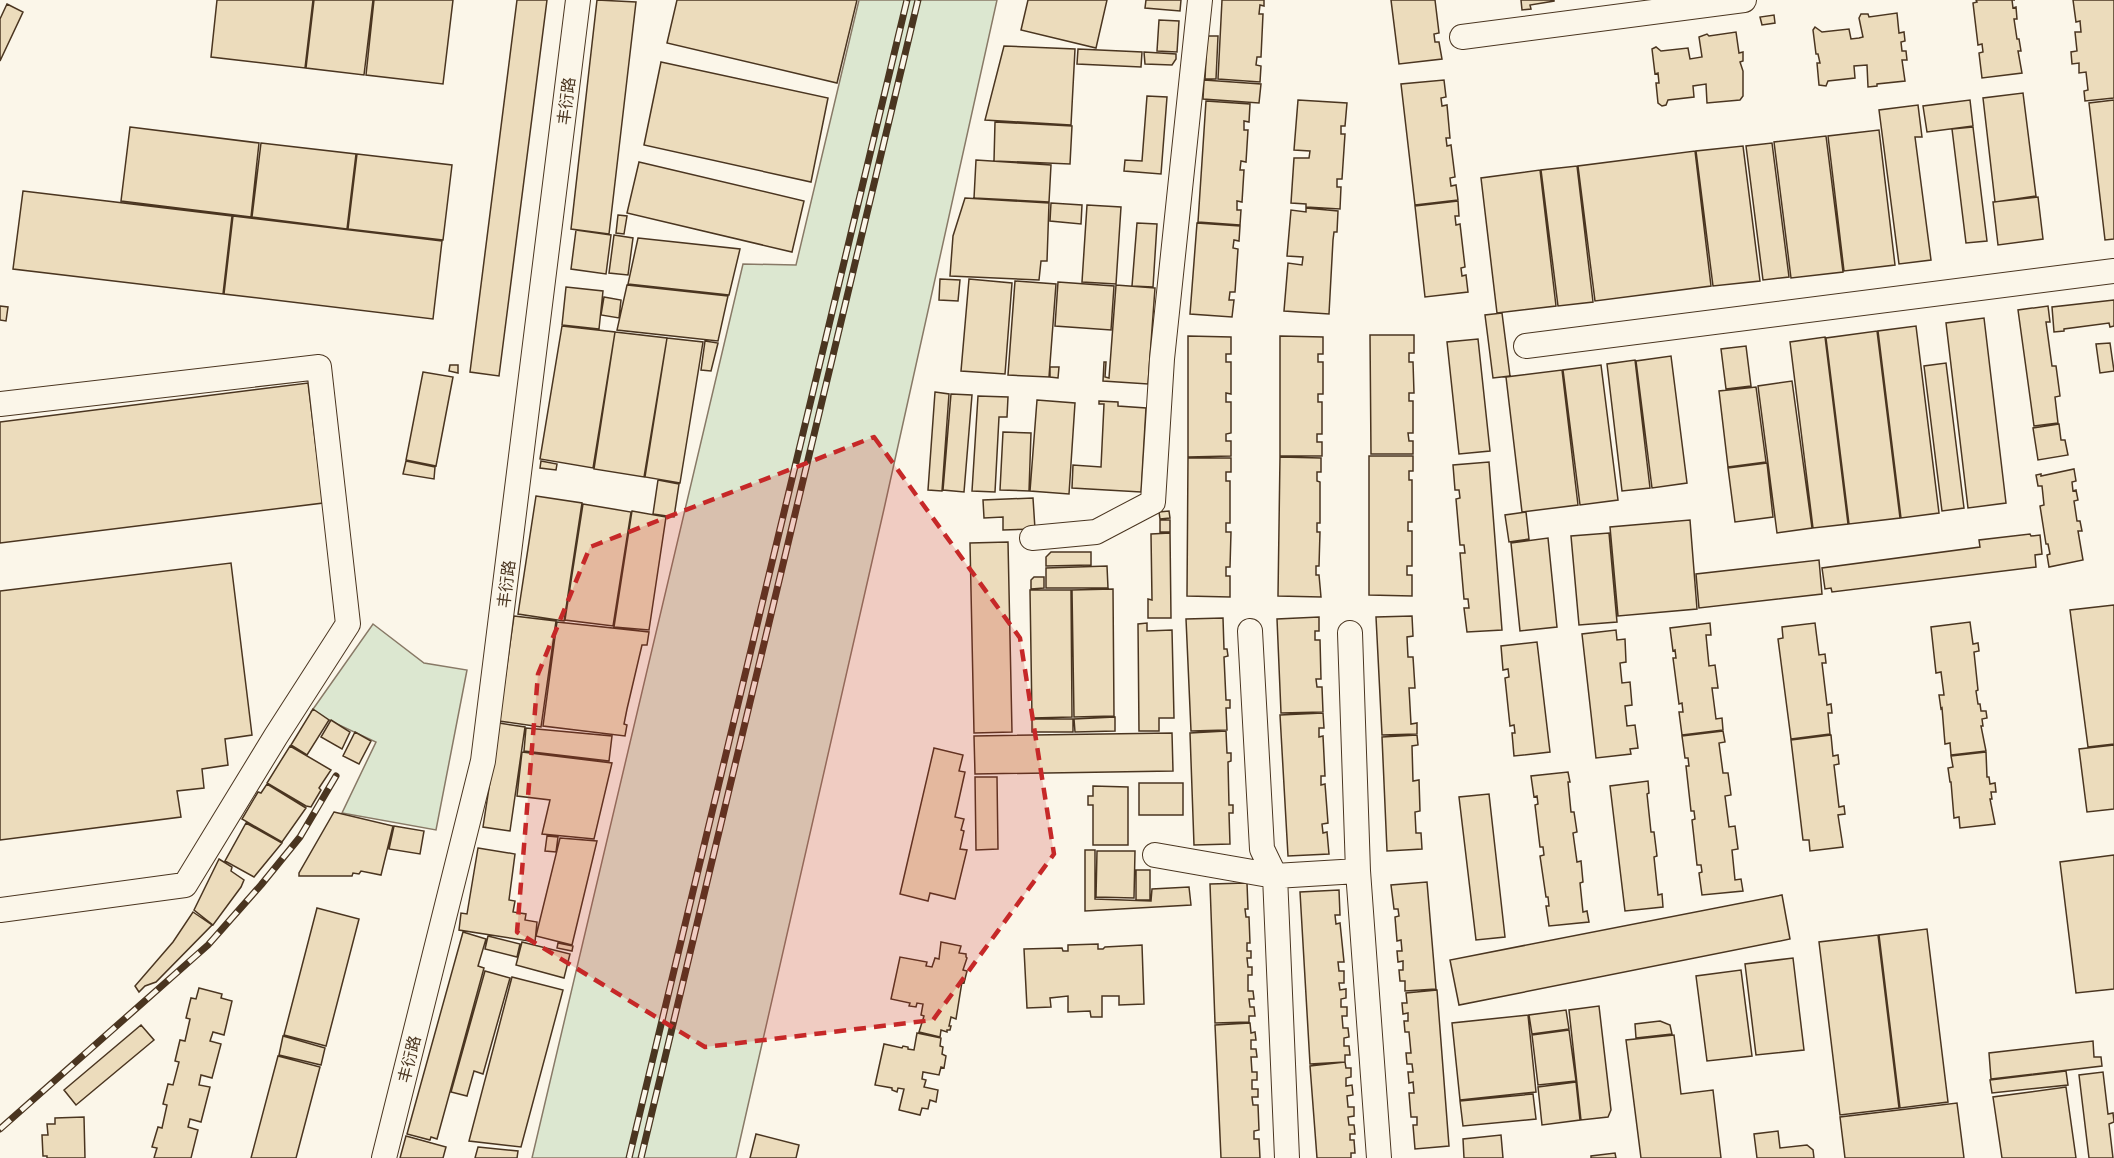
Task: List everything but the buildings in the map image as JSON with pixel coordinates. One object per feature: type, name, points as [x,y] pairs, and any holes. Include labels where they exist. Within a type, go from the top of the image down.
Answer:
[{"type":"street","name":"丰衍路","points":[[384,1158],[483,762],[578,0]]},
{"type":"street","points":[[1032,538],[1096,532],[1153,502],[1162,359],[1200,0]]},
{"type":"street","points":[[1462,37],[1744,0]]},
{"type":"street","points":[[1526,346],[2114,271]]},
{"type":"street","points":[[0,404],[319,367],[348,624],[185,885],[0,910]]},
{"type":"street","points":[[1250,631],[1262,849],[1275,876],[1287,1158]]},
{"type":"street","points":[[1350,633],[1358,871],[1378,1158]]},
{"type":"street","points":[[1155,855],[1275,876],[1358,871]]},
{"type":"highlighted area","points":[[874,437],[1020,638],[1054,854],[933,1020],[705,1047],[517,932],[538,674],[590,547]]},
{"type":"green space","points":[[859,0],[997,0],[736,1158],[532,1158],[743,264],[796,265]]},
{"type":"green space","points":[[373,624],[424,663],[467,670],[436,830],[342,813],[376,742],[311,712]]},
{"type":"railway","points":[[629,1158],[907,0]]},
{"type":"railway","points":[[641,1158],[918,0]]},
{"type":"railway","points":[[0,1129],[208,945],[300,837],[336,776]]}]
